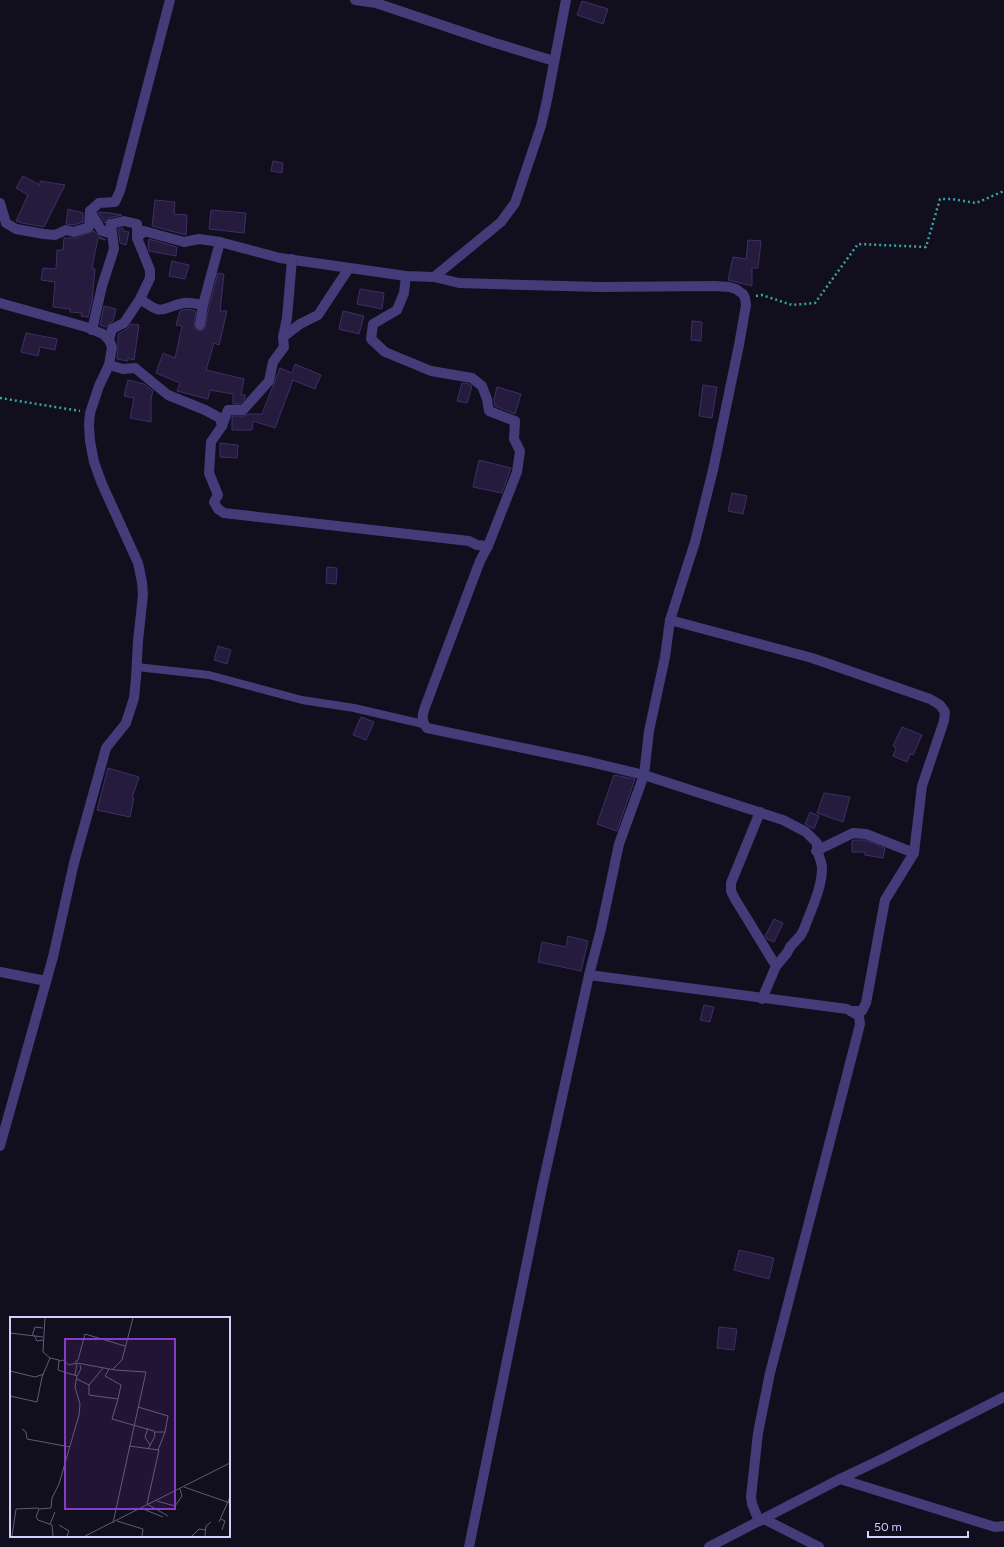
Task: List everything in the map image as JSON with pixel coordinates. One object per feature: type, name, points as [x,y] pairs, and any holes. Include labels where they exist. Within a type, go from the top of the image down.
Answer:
[{"type":"street","points":[[0,203],[6,223],[10,226],[16,229],[55,235],[66,230],[74,232],[89,227],[90,211],[99,203],[115,202],[120,191],[170,0]]},
{"type":"street","points":[[355,0],[376,3],[554,61]]},
{"type":"street","points":[[434,277],[501,222],[515,203],[541,126],[566,0]]},
{"type":"street","points":[[90,211],[102,231],[109,233],[111,224]]},
{"type":"street","points":[[109,340],[112,329],[124,323],[140,299],[150,278],[150,270],[138,238],[138,224],[124,221],[111,224]]},
{"type":"street","points":[[92,330],[102,286],[114,249],[111,224]]},
{"type":"street","points":[[138,238],[144,231],[184,242],[199,239],[220,242],[280,258],[406,276],[434,277],[459,283],[600,287],[715,286],[736,289],[743,294],[745,298],[746,305],[739,345],[713,470],[695,542],[670,620],[665,657],[649,731],[644,775],[620,844],[589,975],[542,1188],[469,1547]]},
{"type":"street","points":[[200,325],[203,305],[220,242]]},
{"type":"street","points":[[292,259],[284,347],[273,362],[269,381],[243,410],[228,410],[222,426],[211,442],[209,473],[218,509],[224,512],[469,541],[477,545],[488,546]]},
{"type":"street","points":[[284,337],[300,324],[318,315],[349,268]]},
{"type":"street","points":[[406,276],[404,293],[397,310],[373,324],[371,339],[385,352],[424,369],[472,378],[482,386],[487,399],[489,411],[515,421],[514,439],[520,451],[517,472],[488,546],[480,561],[425,707],[422,718],[423,724],[427,728],[437,731],[590,762],[644,775],[783,820],[806,832],[817,844],[816,851],[822,866],[820,885],[801,935],[776,966],[762,999]]},
{"type":"street","points":[[140,299],[154,309],[160,311],[185,303],[203,305]]},
{"type":"street","points":[[0,303],[92,330],[103,334],[109,340],[112,347],[109,365],[94,400],[90,413],[89,430],[94,462],[128,544],[138,563],[142,582],[134,698],[126,723],[106,748],[74,863],[46,981],[0,1146]]},
{"type":"street","points":[[109,365],[122,369],[135,368],[168,396],[215,414],[220,418],[222,426]]},
{"type":"street","points":[[670,620],[812,658],[930,699],[940,705],[945,712],[922,786],[914,853],[885,900],[866,1003],[862,1011],[851,1011]]},
{"type":"street","points":[[760,812],[731,883],[735,900],[776,966]]},
{"type":"street","points":[[816,851],[853,833],[866,834],[914,853]]},
{"type":"street","points":[[0,972],[46,981]]},
{"type":"street","points":[[589,975],[846,1009],[859,1016],[860,1024],[770,1373],[758,1433],[752,1489],[752,1504],[762,1520],[819,1547]]},
{"type":"street","points":[[711,1547],[840,1479],[889,1456],[1004,1397]]},
{"type":"street","points":[[840,1479],[995,1527],[1003,1528]]},
{"type":"lane","points":[[137,667],[209,675],[302,700],[354,708],[423,724]]},
{"type":"path","points":[[745,298],[762,295],[792,305],[815,303],[858,244],[926,247],[940,199],[952,199],[976,203],[1004,191]]},
{"type":"path","points":[[0,398],[90,413]]},
{"type":"building","points":[[582,1],[608,9],[603,24],[577,15]]},
{"type":"building","points":[[273,161],[283,163],[282,173],[271,171]]},
{"type":"building","points":[[23,176],[40,185],[40,181],[65,185],[44,227],[16,221],[28,195],[16,188]]},
{"type":"building","points":[[155,200],[175,202],[174,214],[187,215],[186,235],[152,226]]},
{"type":"building","points":[[68,209],[83,213],[83,222],[74,225],[66,224]]},
{"type":"building","points":[[211,210],[246,213],[244,233],[209,229]]},
{"type":"building","points":[[98,212],[122,215],[109,218],[105,223]]},
{"type":"building","points":[[123,228],[123,231],[129,232],[126,245],[120,243],[118,229]]},
{"type":"building","points":[[94,231],[106,240],[98,238],[92,268],[95,269],[92,302],[88,317],[81,316],[82,313],[70,312],[70,309],[53,307],[55,282],[41,280],[43,268],[56,269],[57,250],[63,250],[64,238],[76,238]]},
{"type":"building","points":[[149,239],[177,247],[176,256],[149,251]]},
{"type":"building","points":[[748,240],[761,241],[758,268],[752,268],[752,286],[728,280],[733,257],[746,259]]},
{"type":"building","points":[[172,261],[189,265],[185,279],[169,276]]},
{"type":"building","points":[[218,273],[224,274],[220,311],[227,311],[219,345],[214,343],[206,370],[244,379],[241,395],[245,395],[245,398],[240,404],[233,404],[233,394],[210,390],[208,399],[177,391],[180,383],[156,373],[163,353],[175,358],[182,326],[176,325],[180,311],[188,309],[196,311],[194,328],[199,331],[205,329],[209,306]]},
{"type":"building","points":[[360,289],[384,293],[382,309],[357,304]]},
{"type":"building","points":[[104,306],[116,309],[113,321],[106,327],[100,325]]},
{"type":"building","points":[[343,311],[364,316],[359,334],[339,329]]},
{"type":"building","points":[[692,321],[702,322],[701,341],[691,340]]},
{"type":"building","points":[[131,324],[139,325],[134,360],[128,358],[128,361],[117,359],[118,334],[127,329]]},
{"type":"building","points":[[26,333],[57,339],[55,350],[40,347],[38,356],[21,352]]},
{"type":"building","points":[[295,364],[321,375],[315,389],[293,380],[275,428],[253,421],[252,430],[232,430],[232,416],[262,414],[280,368],[292,373]]},
{"type":"building","points":[[128,380],[144,384],[153,391],[151,399],[151,422],[130,418],[134,398],[124,396]]},
{"type":"building","points":[[462,383],[472,386],[467,403],[457,401]]},
{"type":"building","points":[[703,385],[717,387],[712,418],[699,416]]},
{"type":"building","points":[[497,387],[521,394],[515,414],[495,406],[494,399]]},
{"type":"building","points":[[220,443],[238,445],[237,458],[220,457]]},
{"type":"building","points":[[479,460],[511,468],[502,493],[473,487]]},
{"type":"building","points":[[732,493],[747,496],[743,514],[728,511]]},
{"type":"building","points":[[327,567],[337,568],[336,584],[326,583]]},
{"type":"building","points":[[218,646],[231,650],[227,664],[214,660]]},
{"type":"building","points":[[361,717],[374,722],[366,740],[353,735]]},
{"type":"building","points":[[902,727],[922,735],[913,755],[910,754],[907,762],[893,756],[896,748],[893,746]]},
{"type":"building","points":[[108,768],[139,777],[132,798],[134,798],[130,817],[97,810]]},
{"type":"building","points":[[614,775],[635,779],[617,831],[597,824]]},
{"type":"building","points":[[824,793],[850,797],[843,822],[817,813]]},
{"type":"building","points":[[810,812],[819,816],[814,829],[805,824]]},
{"type":"building","points":[[865,840],[885,848],[883,858],[865,855],[865,852],[852,852],[852,841]]},
{"type":"building","points":[[774,919],[783,923],[774,942],[767,939],[765,936]]},
{"type":"building","points":[[568,936],[588,941],[581,971],[538,962],[542,942],[566,947]]},
{"type":"building","points":[[704,1005],[714,1007],[710,1022],[700,1020]]},
{"type":"building","points":[[739,1250],[774,1258],[769,1279],[734,1270]]},
{"type":"building","points":[[719,1327],[737,1329],[734,1350],[717,1348]]}]
